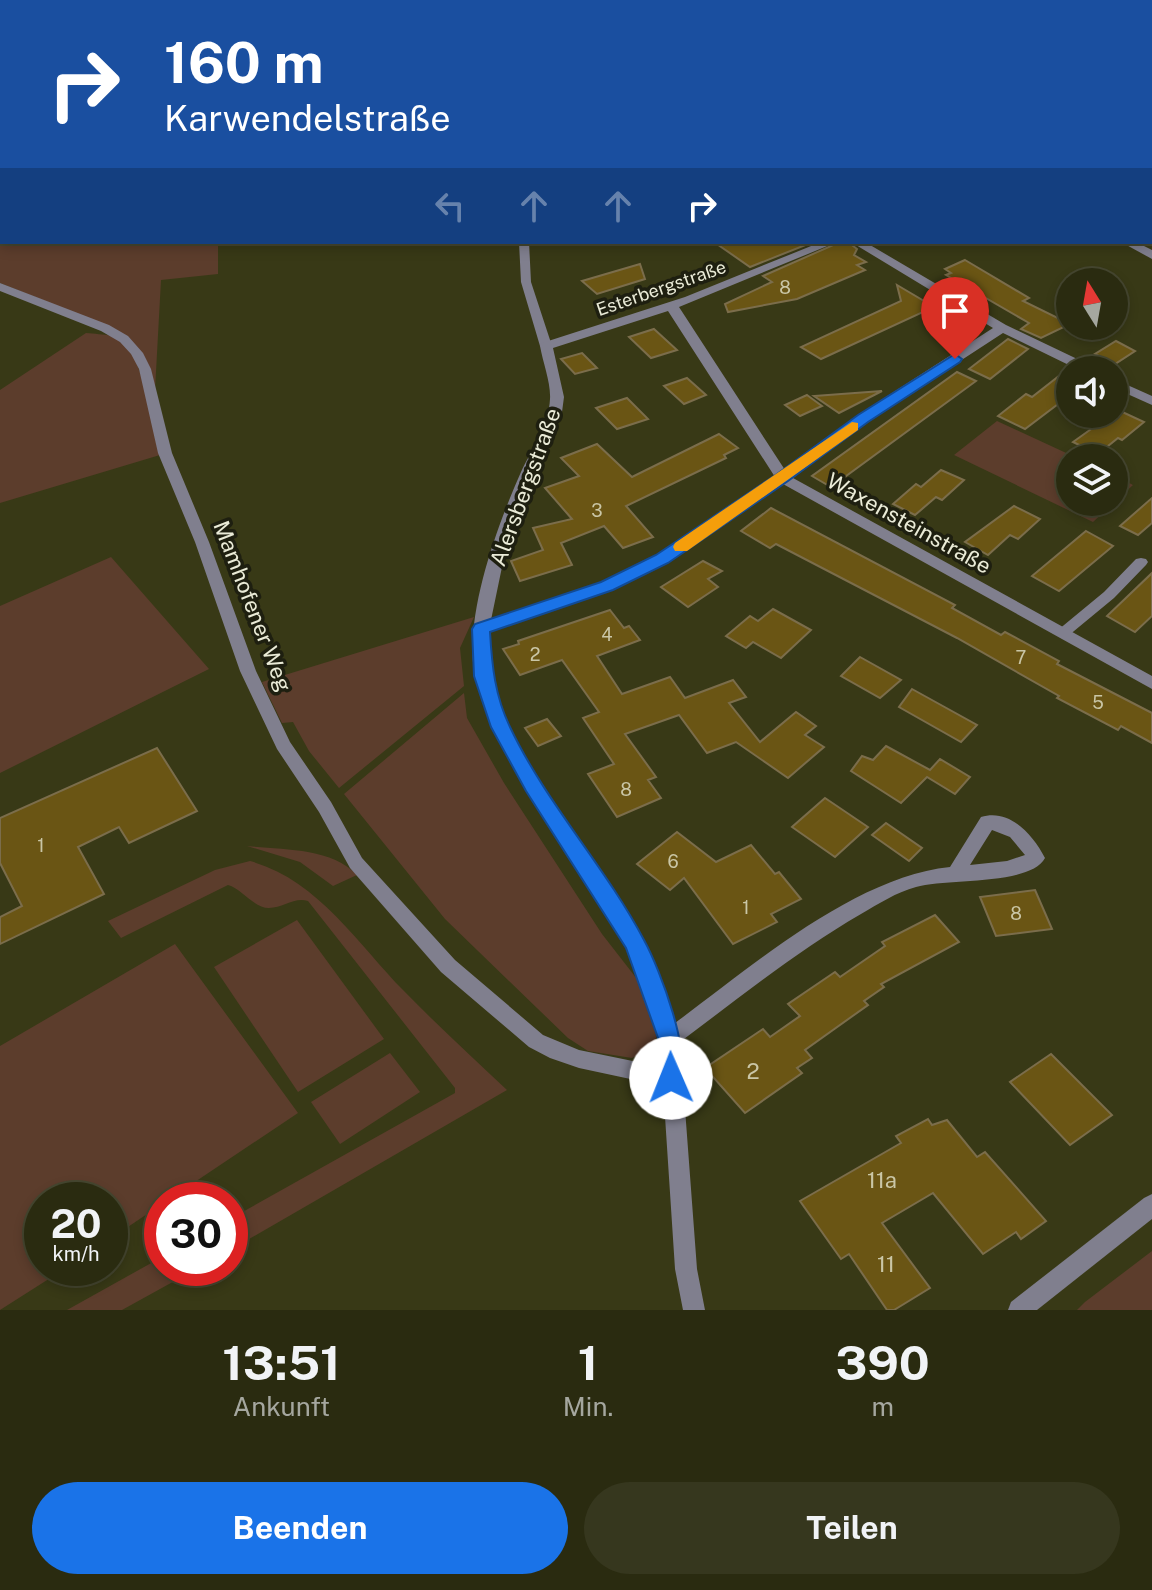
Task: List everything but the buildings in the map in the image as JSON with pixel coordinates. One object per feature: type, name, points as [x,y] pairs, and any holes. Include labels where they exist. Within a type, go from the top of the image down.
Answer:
[{"type":"street","name":"Esterbergstraße","points":[[546,346],[671,305],[826,244]]},
{"type":"street","points":[[860,244],[1002,328],[1060,356]]},
{"type":"street","points":[[1131,244],[1152,255]]},
{"type":"street","name":"Mamhofener Weg","points":[[0,287],[105,328],[124,339],[137,353],[145,369],[165,453],[202,542],[248,671],[283,745],[325,807],[356,863],[448,966],[536,1041],[579,1059],[671,1078]]},
{"type":"street","name":"Waxensteinstraße","points":[[671,305],[783,478],[1152,683]]},
{"type":"street","points":[[481,629],[631,576],[711,528],[863,418],[1002,328]]},
{"type":"street","name":"Alersbergstraße","points":[[546,346],[557,397],[555,412],[494,567],[481,629],[483,676],[500,727],[533,785],[636,945],[670,1038],[686,1269],[694,1310]]},
{"type":"street","points":[[1128,390],[1152,401]]},
{"type":"street","points":[[670,1038],[817,930],[903,883],[956,872]]},
{"type":"street","points":[[1019,1310],[1152,1205]]},
{"type":"lane","name":"Alersbergstraße","points":[[524,244],[526,282],[546,346]]},
{"type":"lane","points":[[1063,633],[1109,595],[1141,562]]},
{"type":"shaded area","points":[[0,244],[218,244],[218,274],[161,280],[155,390],[141,355],[124,335],[0,283]]},
{"type":"shaded area","points":[[86,333],[111,336],[123,343],[132,355],[145,388],[160,455],[0,503],[0,390]]},
{"type":"shaded area","points":[[997,421],[1056,448],[1056,504],[954,455]]},
{"type":"shaded area","points":[[1081,516],[1099,516],[1093,522]]},
{"type":"shaded area","points":[[111,557],[209,669],[0,773],[0,606]]},
{"type":"shaded area","points":[[474,617],[460,648],[464,686],[339,788],[309,751],[293,722],[282,723],[262,682]]},
{"type":"shaded area","points":[[464,693],[467,718],[504,783],[602,934],[651,997],[658,1033],[645,1052],[632,1058],[588,1051],[568,1038],[445,919],[344,794]]},
{"type":"shaded area","points":[[247,846],[320,855],[334,859],[357,875],[333,886],[300,862]]},
{"type":"shaded area","points":[[250,861],[296,882],[316,897],[416,1004],[507,1090],[248,1240],[248,1209],[455,1093],[455,1088],[308,901],[264,907],[228,885],[121,938],[108,921],[215,870]]},
{"type":"shaded area","points":[[297,920],[384,1039],[298,1092],[214,967]]},
{"type":"shaded area","points":[[175,944],[298,1113],[195,1182],[144,1182],[144,1216],[128,1227],[128,1182],[24,1182],[24,1286],[38,1286],[0,1310],[0,1046]]},
{"type":"shaded area","points":[[390,1053],[420,1092],[340,1144],[311,1102]]},
{"type":"shaded area","points":[[1152,1251],[1152,1310],[1077,1310],[1085,1302]]},
{"type":"shaded area","points":[[144,1267],[144,1286],[165,1286],[122,1310],[67,1310],[110,1286],[128,1286],[128,1276]]},
{"type":"slow traffic","points":[[681,547],[783,478],[852,426]]},
{"type":"route","points":[[671,1078],[670,1038],[636,945],[533,785],[500,727],[483,676],[481,629],[607,586],[662,559],[783,478],[863,418],[955,359]]}]
